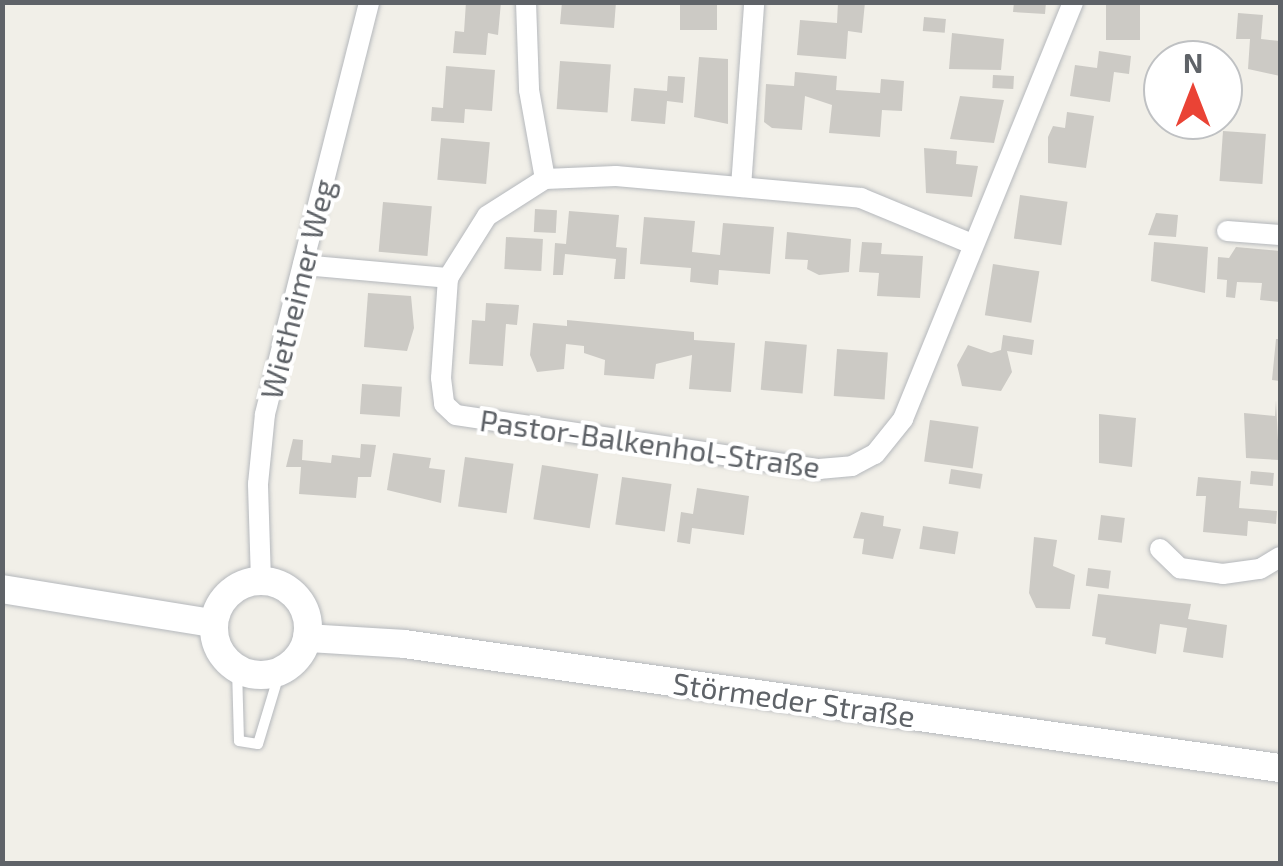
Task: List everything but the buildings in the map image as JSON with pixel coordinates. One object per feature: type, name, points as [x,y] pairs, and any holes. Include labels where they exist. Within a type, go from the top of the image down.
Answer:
[{"type":"main road","points":[[260,581],[298,598],[307,638],[298,658],[280,672],[237,669],[218,650],[213,622],[229,592],[260,581]]},
{"type":"main road","points":[[2,589],[213,622]]},
{"type":"main road","name":"Störmeder Straße","points":[[307,638],[404,644],[1280,768]]},
{"type":"street","name":"Wietheimer Weg","points":[[260,581],[258,484],[265,414],[369,2]]},
{"type":"street","points":[[526,2],[529,90],[545,179]]},
{"type":"street","name":"Pastor-Balkenhol-Straße","points":[[448,278],[441,378],[444,404],[456,415],[836,470],[876,454],[903,419],[1073,2]]},
{"type":"street","points":[[741,187],[754,4]]},
{"type":"street","points":[[303,264],[448,278],[487,216],[545,179],[616,176],[861,198],[972,244]]},
{"type":"street","points":[[1227,232],[1280,235]]},
{"type":"street","points":[[1160,549],[1180,568],[1223,574],[1260,569],[1280,557]]},
{"type":"lane","points":[[237,669],[240,741],[258,744],[280,672]]}]
